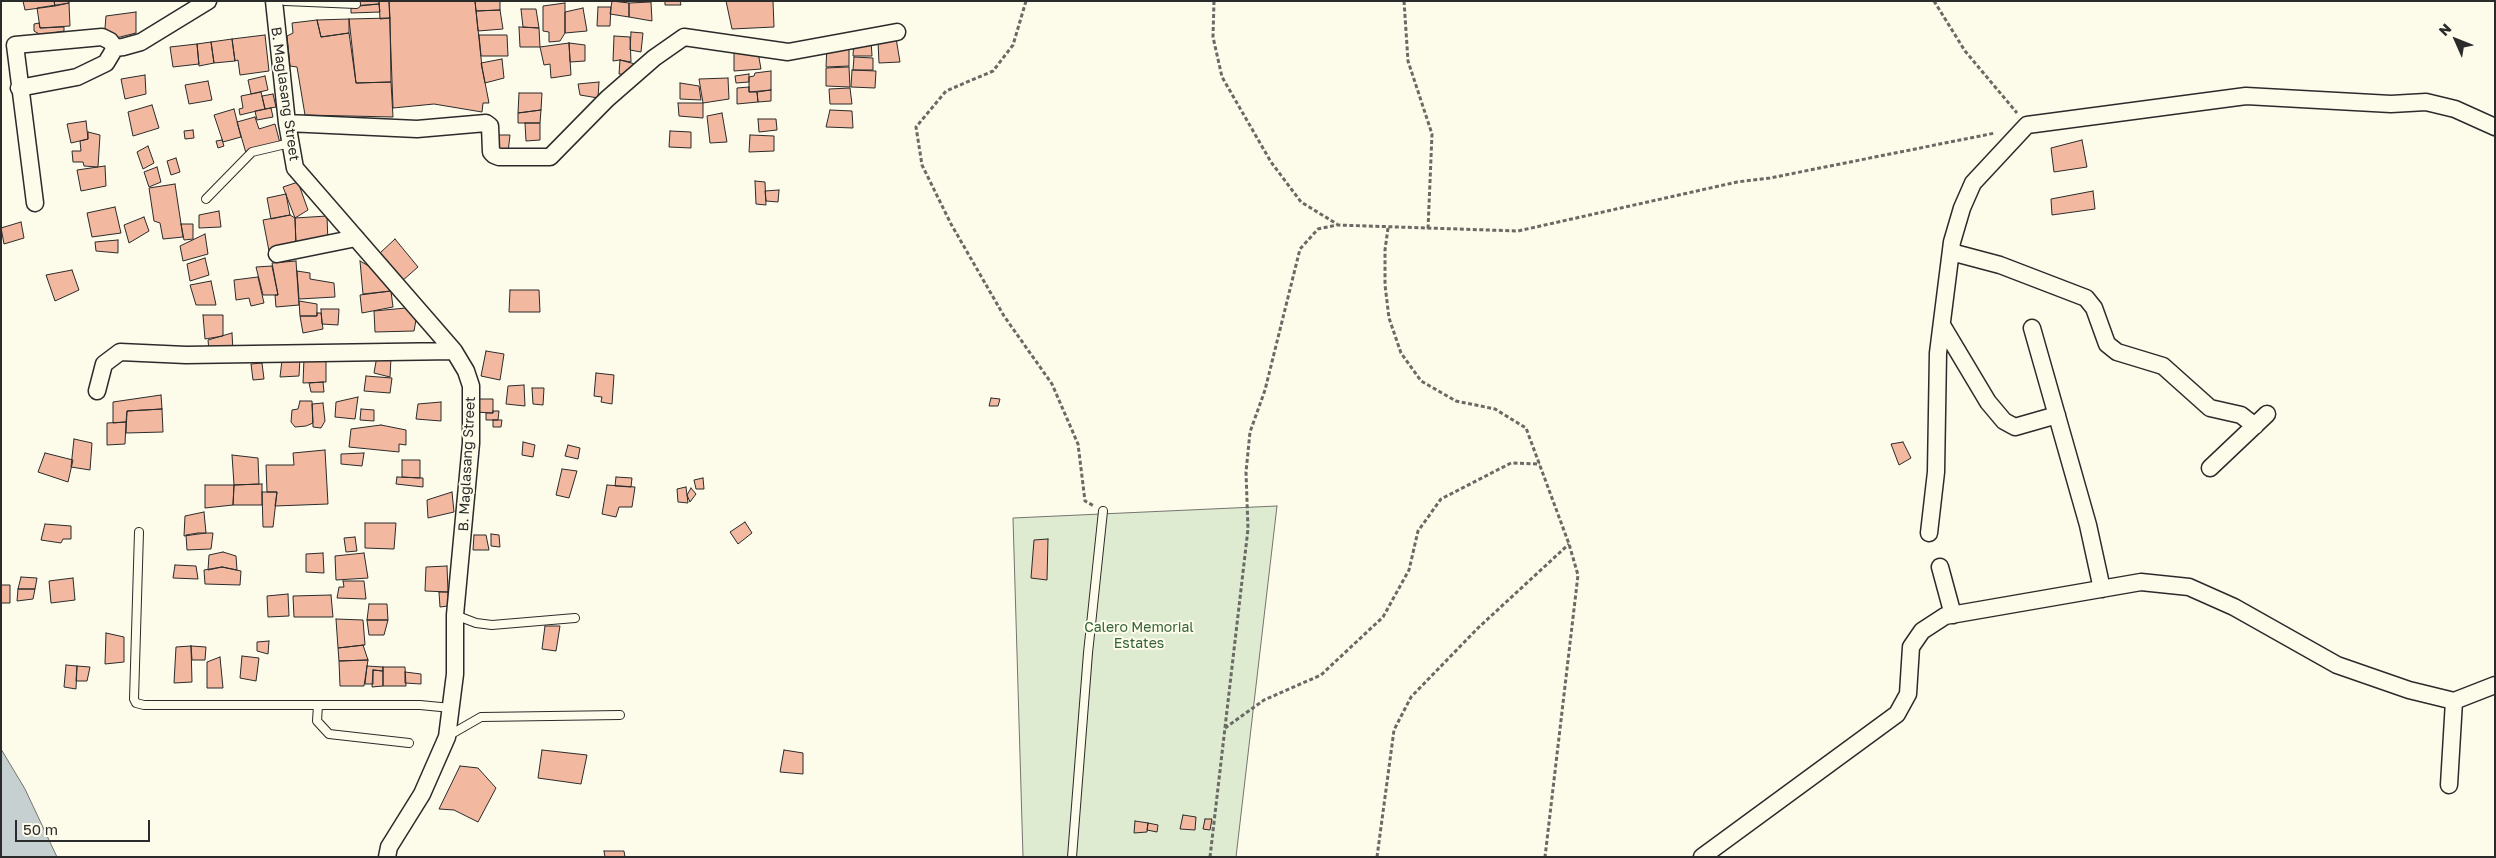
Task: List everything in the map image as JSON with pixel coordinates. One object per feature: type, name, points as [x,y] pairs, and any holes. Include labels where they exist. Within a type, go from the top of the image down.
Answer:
[{"type":"street","points":[[19,88],[77,77],[106,63],[115,48],[141,42],[208,1]]},
{"type":"street","name":"B. Maglasang Street","points":[[274,1],[287,123],[295,168],[454,351],[466,371],[470,386],[470,443],[455,614],[455,674],[447,737],[422,794],[390,847],[387,857]]},
{"type":"street","points":[[287,123],[416,129],[486,123],[490,126],[491,152],[494,155],[498,157],[550,157],[607,100],[679,39],[684,37],[788,52],[897,32]]},
{"type":"street","points":[[35,203],[15,46],[102,37],[110,41],[115,48]]},
{"type":"street","points":[[1928,533],[1936,472],[1938,353],[1951,252],[1962,208],[1973,183],[2027,125],[2246,96],[2391,104],[2426,102],[2455,109],[2495,127]]},
{"type":"street","points":[[277,254],[356,238]]},
{"type":"street","points":[[1951,252],[2000,265],[2086,298],[2094,308],[2107,344],[2116,352],[2163,366],[2210,408],[2241,415],[2255,426]]},
{"type":"street","points":[[1942,325],[1988,402],[2004,421],[2015,427],[2057,415]]},
{"type":"street","points":[[2032,328],[2088,525],[2102,589]]},
{"type":"street","points":[[97,391],[104,364],[120,352],[186,355],[454,351]]},
{"type":"street","points":[[2210,468],[2267,414]]},
{"type":"street","points":[[1940,567],[1953,615]]},
{"type":"street","points":[[1702,857],[1897,714],[1908,694],[1911,647],[1922,631],[1945,616],[2141,582],[2189,587],[2234,607],[2337,665],[2409,690],[2454,701],[2495,685]]},
{"type":"street","points":[[2449,785],[2454,701]]},
{"type":"lane","points":[[285,1],[356,4]]},
{"type":"lane","points":[[206,199],[247,156],[290,144]]},
{"type":"lane","points":[[1072,857],[1088,653],[1103,511]]},
{"type":"lane","points":[[139,532],[134,699],[136,702],[144,704],[420,705],[451,708]]},
{"type":"lane","points":[[455,614],[476,623],[492,625],[575,618]]},
{"type":"lane","points":[[318,705],[317,722],[329,734],[409,743]]},
{"type":"lane","points":[[447,737],[481,717],[620,714]]},
{"type":"path","points":[[1026,1],[1013,44],[993,71],[946,91],[916,127],[922,165],[951,224],[1004,316],[1052,384],[1078,444],[1086,501],[1103,511]]},
{"type":"path","points":[[1214,1],[1214,37],[1222,77],[1271,162],[1301,202],[1337,224]]},
{"type":"path","points":[[1404,1],[1408,61],[1432,134],[1428,229]]},
{"type":"path","points":[[1210,857],[1248,529],[1246,472],[1250,432],[1265,390],[1300,249],[1318,229],[1337,224],[1388,228],[1518,231],[1738,182],[1770,178],[1960,141],[2027,125],[1965,51],[1934,1]]},
{"type":"path","points":[[1388,228],[1385,250],[1385,285],[1389,318],[1401,353],[1421,381],[1456,401],[1495,409],[1526,428],[1569,544],[1578,575],[1545,857]]},
{"type":"path","points":[[1225,728],[1264,700],[1321,675],[1384,617],[1409,570],[1418,531],[1441,499],[1511,463],[1540,464]]},
{"type":"path","points":[[1378,857],[1394,730],[1411,697],[1478,628],[1569,544]]},
{"type":"green space","name":"Calero Memorial Estates","points":[[1277,506],[1236,857],[1023,857],[1013,518]]},
{"type":"shaded area","points":[[1,749],[25,789],[57,857],[1,857]]},
{"type":"building","points":[[23,1],[54,1],[55,6],[25,10]]},
{"type":"building","points":[[54,1],[69,1],[69,3],[55,6]]},
{"type":"building","points":[[358,1],[379,1],[379,4],[359,6]]},
{"type":"building","points":[[379,1],[389,1],[390,18],[380,19]]},
{"type":"building","points":[[389,1],[475,1],[482,67],[489,103],[483,103],[482,112],[434,104],[393,108]]},
{"type":"building","points":[[475,1],[500,1],[500,10],[476,11]]},
{"type":"building","points":[[612,1],[629,3],[629,17],[610,14]]},
{"type":"building","points":[[665,1],[680,1],[681,5],[665,5]]},
{"type":"building","points":[[726,1],[773,1],[774,27],[732,29]]},
{"type":"building","points":[[651,2],[652,21],[629,17],[629,3]]},
{"type":"building","points":[[69,3],[70,26],[40,28],[37,8]]},
{"type":"building","points":[[565,3],[565,33],[560,41],[549,42],[549,32],[543,31],[543,6]]},
{"type":"building","points":[[379,4],[380,12],[351,13],[351,6]]},
{"type":"building","points":[[598,7],[611,7],[610,26],[597,26]]},
{"type":"building","points":[[583,8],[587,31],[565,33],[565,12]]},
{"type":"building","points":[[521,9],[536,9],[539,28],[523,27]]},
{"type":"building","points":[[500,10],[503,29],[478,31],[476,11]]},
{"type":"building","points":[[136,12],[136,33],[112,39],[105,28],[106,16]]},
{"type":"building","points":[[390,18],[391,82],[356,83],[349,19]]},
{"type":"building","points":[[349,19],[349,33],[321,37],[317,20]]},
{"type":"building","points":[[317,20],[321,37],[349,33],[356,83],[391,82],[393,117],[305,115],[297,67],[290,66],[287,36],[293,33],[292,23]]},
{"type":"building","points":[[39,23],[40,28],[64,27],[64,31],[41,35],[34,31],[34,24]]},
{"type":"building","points":[[519,27],[539,28],[540,47],[520,47]]},
{"type":"building","points":[[631,32],[643,33],[641,52],[630,50]]},
{"type":"building","points":[[265,35],[269,71],[240,75],[238,60],[235,61],[232,39]]},
{"type":"building","points":[[479,35],[507,35],[508,56],[481,56]]},
{"type":"building","points":[[614,36],[630,37],[631,62],[613,61]]},
{"type":"building","points":[[896,38],[900,62],[879,63],[878,42]]},
{"type":"building","points":[[232,39],[235,61],[214,63],[211,42]]},
{"type":"building","points":[[854,39],[871,40],[872,56],[853,56]]},
{"type":"building","points":[[211,42],[214,63],[199,66],[197,44]]},
{"type":"building","points":[[569,43],[571,75],[551,78],[550,64],[544,65],[540,47]]},
{"type":"building","points":[[569,43],[585,45],[585,61],[570,62]]},
{"type":"building","points":[[849,43],[849,66],[826,67],[827,45]]},
{"type":"building","points":[[197,44],[199,64],[173,67],[170,47]]},
{"type":"building","points":[[758,52],[761,69],[734,71],[734,53]]},
{"type":"building","points":[[854,57],[873,58],[873,70],[853,70]]},
{"type":"building","points":[[502,59],[504,78],[485,83],[481,63]]},
{"type":"building","points":[[620,60],[635,64],[633,75],[619,74]]},
{"type":"building","points":[[849,67],[850,87],[826,86],[826,68]]},
{"type":"building","points":[[852,70],[876,71],[875,88],[851,87]]},
{"type":"building","points":[[771,71],[771,90],[749,92],[749,77],[754,76],[755,73]]},
{"type":"building","points":[[749,74],[749,82],[736,83],[735,76]]},
{"type":"building","points":[[145,75],[146,94],[125,99],[121,79]]},
{"type":"building","points":[[265,76],[268,90],[251,94],[248,80]]},
{"type":"building","points":[[728,78],[729,99],[703,103],[699,79]]},
{"type":"building","points":[[208,81],[212,100],[189,104],[185,85]]},
{"type":"building","points":[[599,82],[598,98],[580,95],[578,84]]},
{"type":"building","points":[[680,83],[699,86],[701,100],[680,99]]},
{"type":"building","points":[[749,87],[749,92],[757,92],[758,102],[737,104],[737,88]]},
{"type":"building","points":[[850,88],[852,104],[830,104],[829,89]]},
{"type":"building","points":[[771,90],[771,101],[758,102],[757,92]]},
{"type":"building","points":[[261,92],[265,109],[240,115],[239,109],[243,108],[241,96]]},
{"type":"building","points":[[519,93],[542,93],[541,110],[518,113]]},
{"type":"building","points":[[273,94],[276,107],[265,109],[262,96]]},
{"type":"building","points":[[678,103],[703,103],[703,118],[679,116]]},
{"type":"building","points":[[152,105],[159,128],[133,136],[128,112]]},
{"type":"building","points":[[271,108],[273,117],[257,120],[255,111]]},
{"type":"building","points":[[234,109],[241,137],[223,142],[214,115]]},
{"type":"building","points":[[541,110],[540,123],[518,123],[518,113]]},
{"type":"building","points":[[830,110],[852,111],[853,128],[826,127]]},
{"type":"building","points":[[722,113],[727,142],[710,143],[707,116]]},
{"type":"building","points":[[255,117],[259,129],[275,124],[280,143],[246,153],[237,122]]},
{"type":"building","points":[[758,119],[776,119],[777,130],[759,132]]},
{"type":"building","points":[[86,121],[88,139],[71,143],[67,124]]},
{"type":"building","points":[[525,123],[540,123],[540,140],[526,141]]},
{"type":"building","points":[[193,130],[194,138],[185,139],[184,131]]},
{"type":"building","points":[[670,131],[691,132],[691,148],[669,147]]},
{"type":"building","points":[[88,132],[100,135],[98,167],[84,166],[83,162],[73,162],[72,151],[81,151],[80,141],[88,139]]},
{"type":"building","points":[[499,135],[510,135],[508,153],[497,153]]},
{"type":"building","points":[[750,135],[774,136],[774,151],[749,152]]},
{"type":"building","points":[[222,140],[224,146],[218,148],[216,141]]},
{"type":"building","points":[[2082,140],[2087,167],[2054,172],[2051,148]]},
{"type":"building","points":[[148,146],[154,163],[143,169],[137,152]]},
{"type":"building","points":[[176,158],[180,172],[171,175],[167,161]]},
{"type":"building","points":[[105,166],[106,186],[81,191],[77,170]]},
{"type":"building","points":[[157,167],[161,182],[149,187],[144,172]]},
{"type":"building","points":[[755,181],[765,182],[766,205],[756,204]]},
{"type":"building","points":[[298,182],[308,210],[295,218],[283,187]]},
{"type":"building","points":[[175,184],[183,237],[163,239],[160,223],[154,221],[149,188]]},
{"type":"building","points":[[779,190],[778,202],[766,201],[765,191]]},
{"type":"building","points":[[2093,191],[2095,209],[2052,215],[2051,199]]},
{"type":"building","points":[[286,194],[290,215],[271,219],[267,198]]},
{"type":"building","points":[[115,207],[121,233],[92,237],[87,213]]},
{"type":"building","points":[[219,211],[221,227],[199,228],[199,215]]},
{"type":"building","points":[[290,215],[295,218],[296,245],[269,251],[263,220]]},
{"type":"building","points":[[327,216],[328,243],[296,245],[295,218]]},
{"type":"building","points":[[144,217],[149,231],[129,243],[124,225]]},
{"type":"building","points":[[21,222],[24,238],[4,244],[1,228]]},
{"type":"building","points":[[181,224],[193,224],[193,239],[184,240]]},
{"type":"building","points":[[205,234],[208,254],[183,261],[180,246]]},
{"type":"building","points":[[395,239],[418,267],[402,281],[380,253]]},
{"type":"building","points":[[118,240],[118,253],[96,251],[95,242]]},
{"type":"building","points":[[205,258],[209,275],[190,281],[187,264]]},
{"type":"building","points":[[296,261],[299,305],[276,307],[275,295],[278,295],[272,263]]},
{"type":"building","points":[[360,261],[381,273],[391,291],[363,294]]},
{"type":"building","points":[[272,266],[278,295],[263,295],[256,267]]},
{"type":"building","points":[[72,270],[79,290],[55,301],[46,275]]},
{"type":"building","points":[[297,271],[310,273],[310,279],[334,283],[335,297],[299,299]]},
{"type":"building","points":[[258,277],[264,303],[251,306],[249,298],[236,300],[234,280]]},
{"type":"building","points":[[211,281],[216,305],[196,305],[190,285]]},
{"type":"building","points":[[510,290],[539,290],[540,312],[509,312]]},
{"type":"building","points":[[391,291],[393,307],[362,313],[360,295]]},
{"type":"building","points":[[299,301],[317,304],[317,316],[300,316]]},
{"type":"building","points":[[406,308],[416,320],[414,331],[375,332],[374,311]]},
{"type":"building","points":[[321,309],[339,309],[338,325],[322,324]]},
{"type":"building","points":[[317,313],[321,313],[323,329],[303,333],[300,316],[317,316]]},
{"type":"building","points":[[203,315],[223,315],[223,336],[205,339]]},
{"type":"building","points":[[232,333],[233,351],[209,351],[208,340]]},
{"type":"building","points":[[486,351],[504,354],[500,380],[481,376]]},
{"type":"building","points":[[377,356],[391,358],[390,377],[374,373]]},
{"type":"building","points":[[326,357],[326,382],[303,383],[304,358]]},
{"type":"building","points":[[300,358],[299,376],[280,377],[282,360]]},
{"type":"building","points":[[262,363],[264,379],[253,380],[251,364]]},
{"type":"building","points":[[596,373],[614,375],[612,404],[601,402],[602,397],[594,396]]},
{"type":"building","points":[[366,376],[392,378],[390,393],[364,391]]},
{"type":"building","points":[[323,382],[324,392],[311,392],[309,383]]},
{"type":"building","points":[[524,385],[525,406],[506,404],[508,386]]},
{"type":"building","points":[[532,388],[544,388],[543,405],[533,404]]},
{"type":"building","points":[[161,395],[162,409],[127,411],[126,422],[113,423],[113,402]]},
{"type":"building","points":[[358,397],[355,419],[335,417],[336,402]]},
{"type":"building","points":[[991,398],[1000,399],[998,406],[989,406]]},
{"type":"building","points":[[474,399],[493,399],[493,413],[474,412]]},
{"type":"building","points":[[300,401],[312,401],[313,423],[295,427],[291,422],[292,410],[298,409]]},
{"type":"building","points":[[441,402],[441,421],[416,419],[418,404]]},
{"type":"building","points":[[323,403],[325,421],[321,428],[313,427],[312,404]]},
{"type":"building","points":[[162,409],[163,432],[126,433],[127,411]]},
{"type":"building","points":[[361,409],[374,410],[374,421],[360,420]]},
{"type":"building","points":[[493,411],[499,411],[498,420],[486,420],[486,413],[493,413]]},
{"type":"building","points":[[493,420],[502,420],[501,427],[493,427]]},
{"type":"building","points":[[126,422],[125,444],[107,445],[107,423]]},
{"type":"building","points":[[381,425],[406,430],[406,445],[399,444],[399,452],[349,447],[351,429]]},
{"type":"building","points":[[74,439],[92,443],[90,470],[71,467]]},
{"type":"building","points":[[523,442],[535,445],[533,457],[522,455]]},
{"type":"building","points":[[1903,442],[1911,458],[1899,465],[1891,444]]},
{"type":"building","points":[[568,445],[580,448],[578,459],[565,456]]},
{"type":"building","points":[[325,450],[328,504],[275,506],[277,492],[267,492],[266,465],[294,465],[293,453]]},
{"type":"building","points":[[45,453],[73,460],[68,482],[38,472]]},
{"type":"building","points":[[364,453],[362,466],[341,464],[341,454]]},
{"type":"building","points":[[232,455],[258,458],[259,484],[234,485]]},
{"type":"building","points":[[402,460],[420,460],[420,478],[402,477]]},
{"type":"building","points":[[562,469],[577,471],[569,498],[556,495]]},
{"type":"building","points":[[397,477],[423,478],[423,487],[396,484]]},
{"type":"building","points":[[616,477],[632,478],[631,487],[615,486]]},
{"type":"building","points":[[703,478],[704,489],[696,489],[694,480]]},
{"type":"building","points":[[262,484],[262,505],[233,505],[234,485]]},
{"type":"building","points":[[205,485],[234,485],[233,505],[205,508]]},
{"type":"building","points":[[607,485],[635,487],[632,507],[619,507],[616,517],[602,514]]},
{"type":"building","points":[[686,487],[688,503],[678,502],[677,489]]},
{"type":"building","points":[[691,488],[696,494],[690,502],[687,495]]},
{"type":"building","points":[[262,492],[277,492],[273,527],[263,527]]},
{"type":"building","points":[[452,492],[454,512],[428,518],[427,500]]},
{"type":"building","points":[[204,512],[206,533],[184,536],[185,516]]},
{"type":"building","points":[[745,522],[752,533],[738,544],[730,532]]},
{"type":"building","points":[[365,523],[396,523],[394,549],[365,548]]},
{"type":"building","points":[[45,524],[71,526],[71,539],[63,539],[61,543],[41,540]]},
{"type":"building","points":[[213,533],[211,549],[187,550],[186,535]]},
{"type":"building","points":[[491,534],[499,535],[500,547],[491,546]]},
{"type":"building","points":[[474,535],[486,535],[489,550],[473,550]]},
{"type":"building","points":[[355,537],[357,551],[346,552],[344,538]]},
{"type":"building","points":[[1048,539],[1047,580],[1031,578],[1034,540]]},
{"type":"building","points":[[223,552],[236,556],[237,570],[222,567],[208,570],[209,555]]},
{"type":"building","points":[[323,553],[324,573],[306,572],[306,554]]},
{"type":"building","points":[[364,553],[368,578],[336,580],[335,556]]},
{"type":"building","points":[[175,565],[196,566],[198,579],[173,578]]},
{"type":"building","points":[[447,566],[448,592],[425,591],[426,567]]},
{"type":"building","points":[[222,567],[241,571],[240,585],[205,584],[204,570]]},
{"type":"building","points":[[21,577],[37,578],[35,589],[18,589]]},
{"type":"building","points":[[73,578],[75,600],[51,603],[49,581]]},
{"type":"building","points":[[343,581],[364,581],[366,599],[337,598],[339,587],[344,587]]},
{"type":"building","points":[[1,585],[10,585],[10,603],[1,603]]},
{"type":"building","points":[[18,589],[35,589],[33,599],[17,601]]},
{"type":"building","points":[[439,592],[448,592],[448,606],[440,607]]},
{"type":"building","points":[[288,594],[289,616],[268,617],[267,596]]},
{"type":"building","points":[[331,595],[333,617],[294,617],[293,596]]},
{"type":"building","points":[[369,604],[387,604],[388,620],[367,620]]},
{"type":"building","points":[[336,619],[363,620],[365,645],[338,648]]},
{"type":"building","points":[[367,620],[388,620],[384,635],[369,635]]},
{"type":"building","points":[[545,626],[560,626],[556,651],[542,649]]},
{"type":"building","points":[[106,633],[124,637],[124,662],[105,664]]},
{"type":"building","points":[[269,641],[268,654],[257,651],[257,642]]},
{"type":"building","points":[[363,645],[368,660],[339,661],[338,648]]},
{"type":"building","points":[[191,646],[192,682],[174,683],[176,647]]},
{"type":"building","points":[[191,646],[206,647],[205,660],[192,660]]},
{"type":"building","points":[[242,656],[259,658],[256,681],[240,678]]},
{"type":"building","points":[[220,657],[223,688],[207,688],[207,662]]},
{"type":"building","points":[[368,660],[364,686],[340,686],[339,661]]},
{"type":"building","points":[[66,665],[77,666],[76,689],[64,687]]},
{"type":"building","points":[[77,666],[90,667],[87,681],[76,681]]},
{"type":"building","points":[[367,666],[383,667],[383,671],[373,670],[373,684],[365,684]]},
{"type":"building","points":[[383,667],[405,667],[406,686],[383,686]]},
{"type":"building","points":[[373,670],[383,671],[383,686],[372,687]]},
{"type":"building","points":[[405,672],[421,674],[421,684],[405,683]]},
{"type":"building","points":[[542,750],[587,755],[581,784],[538,778]]},
{"type":"building","points":[[784,750],[803,753],[803,774],[780,772]]},
{"type":"building","points":[[460,766],[478,768],[496,788],[478,822],[454,810],[439,809]]},
{"type":"building","points":[[1183,815],[1196,817],[1195,830],[1180,829]]},
{"type":"building","points":[[1205,819],[1212,819],[1210,830],[1203,829]]},
{"type":"building","points":[[1135,821],[1148,823],[1147,832],[1134,833]]},
{"type":"building","points":[[1148,823],[1158,825],[1157,832],[1147,830]]},
{"type":"building","points":[[604,851],[624,851],[625,857],[605,857]]}]
